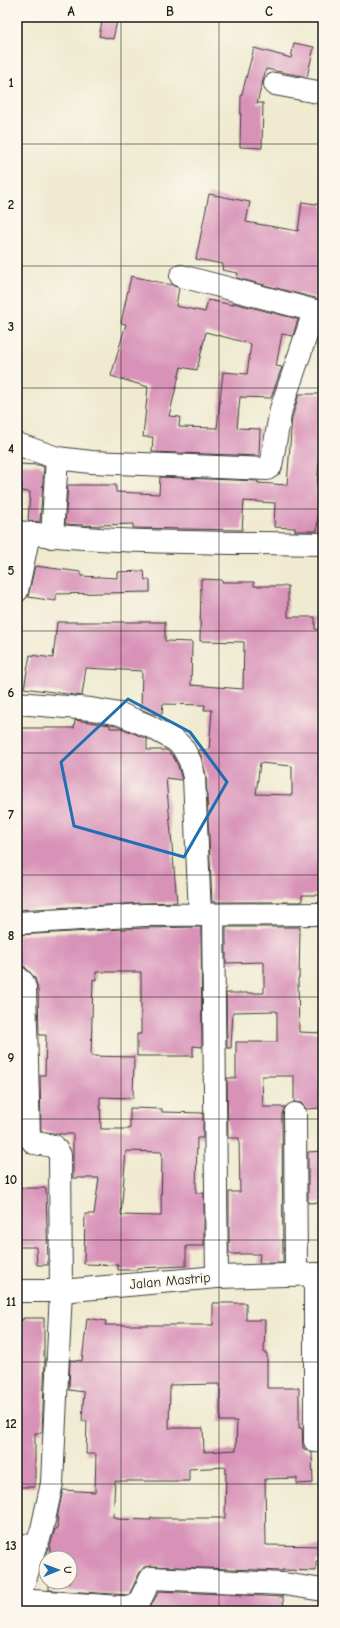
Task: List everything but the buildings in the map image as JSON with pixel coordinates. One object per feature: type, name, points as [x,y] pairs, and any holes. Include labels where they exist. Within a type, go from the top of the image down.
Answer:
[{"type":"street","points":[[275,84],[323,93]]},
{"type":"street","points":[[17,444],[57,458],[99,463],[256,470],[265,470],[269,468],[281,409],[318,313],[181,276]]},
{"type":"street","points":[[52,537],[57,458]]},
{"type":"street","points":[[17,591],[23,533],[52,537],[193,542],[323,544]]},
{"type":"street","points":[[17,703],[91,709],[120,714],[150,726],[176,741],[183,748],[190,761],[194,777],[207,916],[217,1277]]},
{"type":"street","points":[[17,923],[144,916],[323,914]]},
{"type":"street","points":[[17,977],[23,982],[25,988],[28,1137],[34,1143],[54,1146],[60,1155],[61,1291],[52,1483],[42,1529],[26,1546],[17,1602],[136,1608],[138,1607],[151,1578],[284,1584],[323,1590]]},
{"type":"street","points":[[295,1114],[311,1274],[315,1441]]},
{"type":"street","name":"Jalan Mastrip","points":[[17,1291],[61,1291],[217,1277],[311,1274]]},
{"type":"highlighted area","points":[[128,699],[190,732],[227,782],[184,857],[74,826],[61,762]]}]
